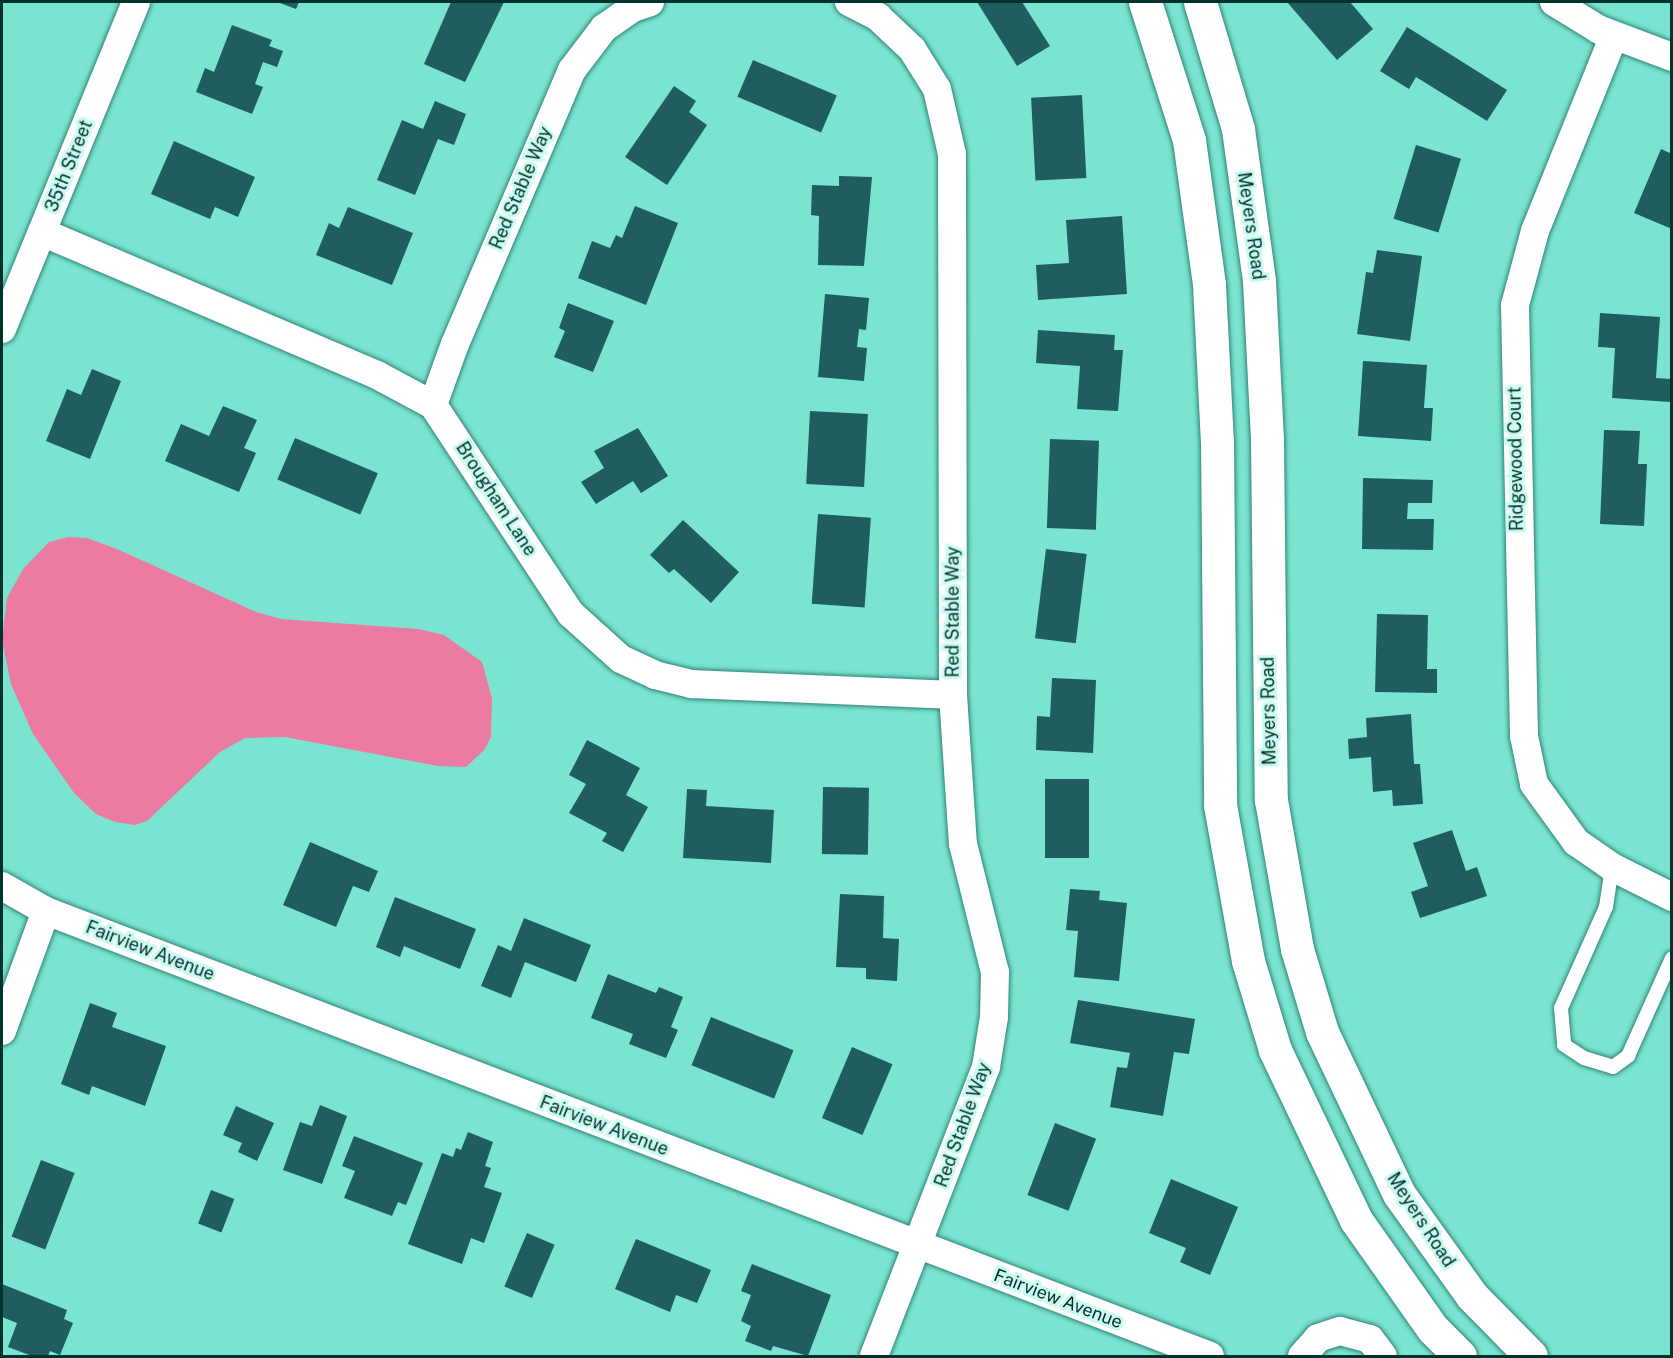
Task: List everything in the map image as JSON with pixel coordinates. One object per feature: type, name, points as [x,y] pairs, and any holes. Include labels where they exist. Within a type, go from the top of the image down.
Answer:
[{"type":"street","name":"35th Street","points":[[2,330],[136,2]]},
{"type":"street","name":"Red Stable Way","points":[[433,405],[454,344],[572,70],[604,28],[633,8],[650,2]]},
{"type":"street","name":"Red Stable Way","points":[[849,2],[878,18],[912,49],[937,89],[952,154],[953,695],[960,822],[992,955],[994,1017],[975,1102],[874,1356]]},
{"type":"street","points":[[1144,2],[1189,140],[1209,285],[1217,441],[1220,805],[1248,961],[1275,1050],[1356,1220],[1433,1329],[1460,1356]]},
{"type":"street","name":"Meyers Road","points":[[1200,2],[1238,129],[1259,280],[1267,440],[1270,800],[1297,949],[1322,1032],[1399,1194],[1472,1296],[1531,1356]]},
{"type":"street","points":[[1546,2],[1613,38],[1671,57]]},
{"type":"street","points":[[1554,2],[1613,38]]},
{"type":"street","name":"Ridgewood Court","points":[[1613,38],[1523,266],[1514,335],[1524,736],[1534,784],[1576,842],[1612,867],[1671,897]]},
{"type":"street","name":"Brougham Lane","points":[[42,232],[377,375],[433,405],[571,614],[621,659],[655,675],[692,684],[953,695]]},
{"type":"street","name":"Fairview Avenue","points":[[2,886],[46,911],[1210,1356]]},
{"type":"street","points":[[2,1031],[46,911]]},
{"type":"street","points":[[1302,1356],[1318,1338],[1340,1331],[1370,1339],[1383,1356]]},
{"type":"lane","points":[[1612,867],[1606,907],[1561,1008],[1564,1045],[1584,1058],[1613,1067],[1628,1056],[1671,958]]},
{"type":"shaded area","points":[[68,537],[87,538],[117,549],[256,612],[281,619],[418,629],[444,635],[482,662],[492,698],[491,737],[484,750],[466,767],[438,766],[285,737],[245,738],[220,752],[147,821],[135,825],[115,822],[96,814],[74,793],[33,734],[11,684],[2,640],[7,598],[23,569],[49,542]]},
{"type":"building","points":[[277,2],[299,2],[296,9]]},
{"type":"building","points":[[451,2],[504,2],[465,82],[424,64]]},
{"type":"building","points":[[977,2],[1022,2],[1050,46],[1017,66]]},
{"type":"building","points":[[1287,2],[1350,2],[1373,29],[1337,60]]},
{"type":"building","points":[[232,25],[272,40],[269,46],[283,51],[277,67],[263,62],[255,84],[263,87],[252,114],[196,92],[205,68],[214,72]]},
{"type":"building","points":[[1407,27],[1507,90],[1487,121],[1416,77],[1409,89],[1380,71]]},
{"type":"building","points":[[753,60],[837,96],[821,132],[737,97]]},
{"type":"building","points":[[674,86],[696,101],[689,112],[707,125],[667,185],[625,157]]},
{"type":"building","points":[[1082,95],[1086,178],[1035,181],[1031,98]]},
{"type":"building","points":[[435,101],[466,114],[454,145],[438,139],[415,195],[377,180],[402,120],[423,129]]},
{"type":"building","points":[[174,141],[255,177],[238,217],[215,207],[210,219],[151,194]]},
{"type":"building","points":[[1416,145],[1461,159],[1438,232],[1393,219]]},
{"type":"building","points":[[1661,149],[1672,154],[1672,229],[1634,213]]},
{"type":"building","points":[[839,176],[872,177],[864,266],[818,265],[819,216],[811,215],[812,185],[839,186]]},
{"type":"building","points":[[635,206],[678,223],[646,305],[578,278],[592,241],[610,248],[616,235],[622,238]]},
{"type":"building","points":[[348,207],[413,233],[392,285],[316,255],[329,223],[339,228]]},
{"type":"building","points":[[1122,216],[1127,294],[1038,300],[1036,265],[1069,263],[1066,220]]},
{"type":"building","points":[[1377,250],[1422,256],[1410,341],[1357,334],[1366,272],[1373,273]]},
{"type":"building","points":[[825,294],[869,298],[866,330],[859,329],[857,347],[867,348],[864,381],[818,377]]},
{"type":"building","points":[[568,303],[614,321],[593,372],[554,357],[565,331],[559,328]]},
{"type":"building","points":[[1600,313],[1660,317],[1656,378],[1671,379],[1670,402],[1612,398],[1615,348],[1598,347]]},
{"type":"building","points":[[1038,330],[1115,335],[1114,350],[1123,350],[1118,411],[1077,409],[1080,366],[1036,363]]},
{"type":"building","points":[[1363,361],[1427,365],[1424,408],[1433,408],[1431,441],[1358,436]]},
{"type":"building","points":[[92,369],[121,381],[90,459],[46,441],[67,389],[81,395]]},
{"type":"building","points":[[223,406],[257,420],[244,448],[256,453],[239,492],[165,461],[181,424],[209,436]]},
{"type":"building","points":[[810,411],[868,414],[864,487],[806,484]]},
{"type":"building","points":[[638,428],[668,476],[641,493],[633,481],[596,504],[581,482],[604,468],[594,451]]},
{"type":"building","points":[[1604,430],[1640,431],[1638,464],[1647,464],[1644,526],[1600,524]]},
{"type":"building","points":[[295,438],[378,473],[360,515],[277,479]]},
{"type":"building","points":[[1050,439],[1099,441],[1096,530],[1047,528]]},
{"type":"building","points":[[1363,478],[1433,480],[1432,503],[1408,503],[1407,519],[1434,519],[1433,550],[1362,549]]},
{"type":"building","points":[[818,514],[871,518],[865,607],[812,604]]},
{"type":"building","points":[[683,520],[739,572],[711,603],[674,569],[669,573],[650,555]]},
{"type":"building","points":[[1046,549],[1087,554],[1076,643],[1035,638]]},
{"type":"building","points":[[1377,614],[1428,615],[1427,669],[1437,669],[1437,693],[1375,692]]},
{"type":"building","points":[[1052,678],[1096,680],[1093,753],[1036,750],[1037,716],[1050,717]]},
{"type":"building","points":[[1411,714],[1414,764],[1420,764],[1423,804],[1393,806],[1392,790],[1373,792],[1371,757],[1349,759],[1348,739],[1367,737],[1366,718]]},
{"type":"building","points":[[587,740],[640,768],[626,795],[648,807],[623,852],[602,841],[607,833],[569,813],[586,784],[569,775]]},
{"type":"building","points":[[1045,779],[1089,779],[1089,858],[1045,858]]},
{"type":"building","points":[[823,787],[869,788],[868,855],[822,854]]},
{"type":"building","points":[[687,789],[707,790],[706,806],[774,810],[771,863],[683,858]]},
{"type":"building","points":[[1452,830],[1466,871],[1477,867],[1487,896],[1420,918],[1411,892],[1428,886],[1413,843]]},
{"type":"building","points":[[310,842],[378,871],[369,892],[353,886],[336,927],[283,905]]},
{"type":"building","points":[[1070,889],[1100,891],[1099,900],[1127,903],[1119,981],[1074,977],[1078,931],[1066,930]]},
{"type":"building","points":[[840,894],[884,896],[883,938],[899,939],[897,981],[866,979],[866,968],[836,967]]},
{"type":"building","points":[[395,897],[476,929],[460,969],[404,946],[400,957],[376,947]]},
{"type":"building","points":[[524,918],[591,945],[576,982],[525,962],[511,998],[481,986],[498,945],[511,951]]},
{"type":"building","points":[[608,974],[656,993],[659,987],[683,997],[671,1027],[678,1030],[666,1058],[629,1044],[633,1034],[591,1018]]},
{"type":"building","points":[[1078,1000],[1195,1019],[1189,1054],[1174,1052],[1163,1116],[1110,1107],[1117,1067],[1127,1068],[1130,1053],[1070,1043]]},
{"type":"building","points":[[90,1003],[117,1013],[112,1027],[166,1046],[145,1106],[92,1086],[89,1095],[61,1084]]},
{"type":"building","points":[[711,1017],[794,1050],[774,1099],[692,1065]]},
{"type":"building","points":[[852,1047],[893,1064],[862,1135],[822,1118]]},
{"type":"building","points":[[320,1105],[347,1116],[322,1184],[283,1170],[300,1122],[312,1126]]},
{"type":"building","points":[[236,1106],[274,1123],[257,1161],[238,1152],[242,1143],[223,1135]]},
{"type":"building","points":[[1055,1123],[1096,1139],[1068,1211],[1027,1195]]},
{"type":"building","points":[[468,1132],[493,1142],[485,1166],[491,1168],[484,1187],[502,1193],[484,1243],[471,1238],[462,1264],[408,1244],[442,1153],[453,1157],[456,1148],[461,1150]]},
{"type":"building","points":[[354,1136],[423,1163],[406,1205],[398,1202],[392,1216],[344,1198],[355,1171],[342,1166]]},
{"type":"building","points":[[41,1160],[75,1173],[45,1249],[12,1237]]},
{"type":"building","points":[[1171,1179],[1238,1207],[1210,1275],[1180,1262],[1186,1248],[1149,1233]]},
{"type":"building","points":[[211,1190],[234,1199],[221,1233],[198,1224]]},
{"type":"building","points":[[527,1233],[555,1245],[532,1298],[504,1286]]},
{"type":"building","points":[[636,1239],[711,1270],[697,1303],[676,1295],[670,1312],[615,1289]]},
{"type":"building","points":[[752,1264],[831,1295],[808,1356],[773,1346],[771,1351],[745,1341],[751,1326],[741,1321],[751,1295],[741,1291]]},
{"type":"building","points":[[2,1284],[67,1310],[64,1319],[73,1323],[60,1355],[50,1351],[48,1356],[32,1356],[8,1347],[17,1323],[2,1317]]}]
